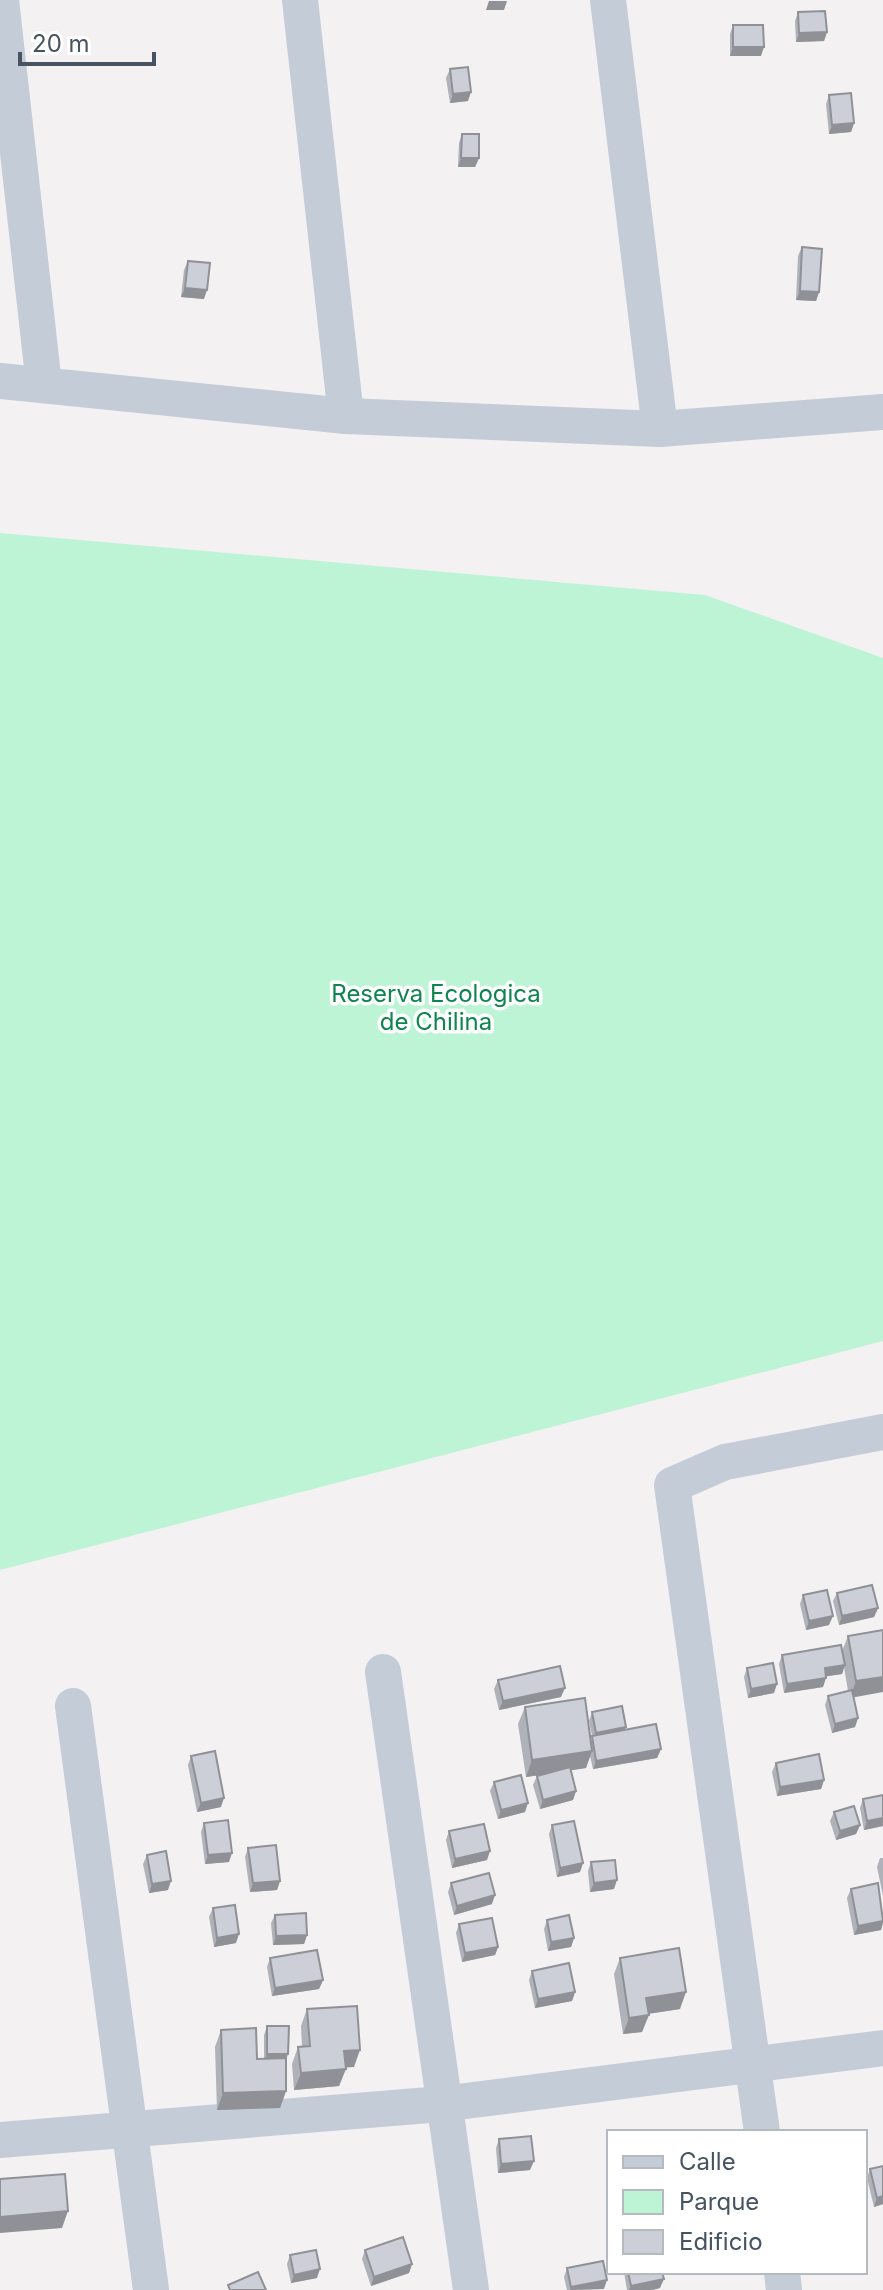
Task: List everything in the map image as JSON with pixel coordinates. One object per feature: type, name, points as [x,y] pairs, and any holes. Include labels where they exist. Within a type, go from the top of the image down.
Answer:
[{"type":"street","points":[[1,0],[44,385]]},
{"type":"street","points":[[300,0],[346,416]]},
{"type":"street","points":[[608,0],[660,429]]},
{"type":"street","points":[[0,381],[346,416],[660,429],[883,412]]},
{"type":"street","points":[[762,2130],[672,1485],[725,1462],[883,1432]]},
{"type":"street","points":[[383,1672],[442,2104],[471,2290]]},
{"type":"street","points":[[73,1706],[151,2290]]},
{"type":"street","points":[[0,2140],[442,2104],[883,2048]]},
{"type":"green space","name":"Reserva Ecologica de Chilina","points":[[0,533],[705,595],[883,658],[883,1341],[0,1570]]},
{"type":"building","points":[[825,11],[827,32],[799,33],[798,12]]},
{"type":"building","points":[[733,25],[763,25],[764,47],[733,47]]},
{"type":"building","points":[[468,67],[471,92],[453,94],[450,69]]},
{"type":"building","points":[[851,93],[854,123],[832,125],[829,95]]},
{"type":"building","points":[[462,134],[479,134],[479,158],[461,158]]},
{"type":"building","points":[[802,247],[822,249],[819,292],[800,291]]},
{"type":"building","points":[[188,261],[210,263],[207,290],[185,288]]},
{"type":"building","points":[[872,1585],[878,1608],[842,1616],[837,1593]]},
{"type":"building","points":[[827,1590],[833,1616],[809,1621],[803,1595]]},
{"type":"building","points":[[883,1630],[883,1677],[856,1681],[848,1636]]},
{"type":"building","points":[[841,1645],[845,1665],[825,1668],[826,1678],[787,1684],[782,1655]]},
{"type":"building","points":[[773,1663],[777,1684],[751,1689],[747,1668]]},
{"type":"building","points":[[560,1666],[565,1688],[503,1701],[498,1680]]},
{"type":"building","points":[[852,1690],[858,1718],[835,1724],[828,1696]]},
{"type":"building","points":[[585,1698],[592,1751],[532,1760],[525,1707]]},
{"type":"building","points":[[622,1706],[626,1727],[596,1733],[592,1712]]},
{"type":"building","points":[[656,1724],[661,1749],[596,1761],[592,1736]]},
{"type":"building","points":[[215,1751],[224,1798],[201,1803],[191,1756]]},
{"type":"building","points":[[819,1754],[824,1780],[780,1787],[776,1763]]},
{"type":"building","points":[[570,1767],[576,1791],[543,1800],[537,1776]]},
{"type":"building","points":[[521,1775],[528,1803],[501,1810],[494,1782]]},
{"type":"building","points":[[883,1795],[883,1818],[867,1821],[863,1799]]},
{"type":"building","points":[[854,1806],[860,1825],[840,1831],[834,1812]]},
{"type":"building","points":[[228,1820],[232,1853],[208,1855],[204,1823]]},
{"type":"building","points":[[574,1821],[583,1863],[560,1868],[552,1825]]},
{"type":"building","points":[[484,1824],[490,1851],[455,1859],[449,1831]]},
{"type":"building","points":[[276,1845],[280,1881],[253,1883],[248,1848]]},
{"type":"building","points":[[166,1851],[171,1881],[152,1884],[147,1855]]},
{"type":"building","points":[[615,1860],[617,1880],[594,1883],[591,1862]]},
{"type":"building","points":[[489,1873],[495,1895],[457,1906],[451,1883]]},
{"type":"building","points":[[878,1883],[883,1921],[858,1926],[851,1889]]},
{"type":"building","points":[[235,1905],[239,1934],[217,1938],[213,1908]]},
{"type":"building","points":[[306,1913],[307,1935],[276,1936],[275,1915]]},
{"type":"building","points":[[569,1915],[574,1938],[551,1942],[547,1920]]},
{"type":"building","points":[[492,1918],[498,1947],[465,1953],[459,1924]]},
{"type":"building","points":[[679,1948],[686,1992],[646,1998],[649,2015],[629,2018],[620,1958]]},
{"type":"building","points":[[317,1950],[323,1980],[275,1988],[270,1958]]},
{"type":"building","points":[[569,1963],[575,1992],[538,1999],[532,1971]]},
{"type":"building","points":[[357,2006],[360,2050],[344,2051],[346,2069],[301,2073],[298,2047],[310,2046],[307,2009]]},
{"type":"building","points":[[267,2026],[289,2026],[288,2054],[267,2054]]},
{"type":"building","points":[[256,2028],[257,2059],[286,2058],[286,2091],[223,2093],[221,2030]]},
{"type":"building","points":[[531,2136],[534,2161],[501,2164],[499,2139]]},
{"type":"building","points":[[883,2166],[883,2196],[877,2198],[870,2169]]},
{"type":"building","points":[[65,2174],[68,2211],[0,2217],[0,2179]]},
{"type":"building","points":[[403,2237],[412,2264],[374,2277],[365,2250]]},
{"type":"building","points":[[316,2250],[320,2269],[294,2275],[290,2255]]},
{"type":"building","points":[[603,2261],[607,2280],[571,2287],[567,2268]]},
{"type":"building","points":[[258,2272],[266,2290],[230,2290],[228,2285]]},
{"type":"building","points":[[628,2274],[663,2274],[664,2279],[631,2286]]}]
